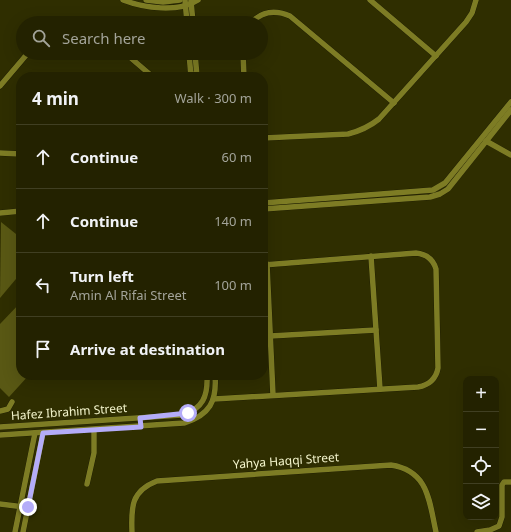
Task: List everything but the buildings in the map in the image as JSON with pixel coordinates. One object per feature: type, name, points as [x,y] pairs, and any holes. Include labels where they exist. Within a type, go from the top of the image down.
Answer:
[{"type":"street","points":[[123,0],[145,6],[198,0]]},
{"type":"street","points":[[146,0],[163,2],[180,0]]},
{"type":"street","points":[[370,0],[436,56]]},
{"type":"street","points":[[268,138],[348,134],[359,131],[379,119],[466,22],[472,13],[476,0]]},
{"type":"street","points":[[187,16],[188,2]]},
{"type":"street","points":[[188,2],[191,16]]},
{"type":"street","points":[[260,16],[267,13],[283,13],[290,16],[394,103]]},
{"type":"street","points":[[0,86],[22,60]]},
{"type":"street","points":[[133,60],[146,72]]},
{"type":"street","points":[[191,60],[193,72]]},
{"type":"street","points":[[194,72],[195,60]]},
{"type":"street","points":[[243,60],[244,72]]},
{"type":"street","points":[[473,153],[511,102]]},
{"type":"street","points":[[268,209],[422,195],[434,190],[444,183],[486,141],[511,110]]},
{"type":"street","points":[[486,141],[511,155]]},
{"type":"street","points":[[0,153],[16,154]]},
{"type":"street","points":[[268,203],[422,195]]},
{"type":"street","points":[[0,212],[16,211]]},
{"type":"street","points":[[215,380],[214,399],[422,387],[429,384],[436,375],[438,368],[436,269],[429,258],[420,253],[268,264]]},
{"type":"street","points":[[371,256],[380,389]]},
{"type":"street","points":[[268,307],[273,395]]},
{"type":"street","points":[[270,336],[376,330]]},
{"type":"street","name":"Hafez Ibrahim Street","points":[[0,427],[182,415],[195,410],[204,400],[207,393],[207,380]]},
{"type":"street","name":"Hafez Ibrahim Street","points":[[0,435],[141,427],[192,420],[207,411],[214,399]]},
{"type":"street","points":[[0,411],[8,409],[12,402]]},
{"type":"street","points":[[140,418],[141,427]]},
{"type":"street","points":[[87,484],[94,453],[94,430]]},
{"type":"street","points":[[16,532],[35,433]]},
{"type":"street","points":[[23,532],[43,433]]},
{"type":"street","name":"Yahya Haqqi Street","points":[[132,532],[131,514],[136,497],[145,487],[158,481],[391,465],[411,471],[425,486],[436,532]]},
{"type":"street","points":[[477,532],[490,530],[499,526],[502,517],[502,485],[504,482],[511,482]]},
{"type":"street","points":[[0,504],[28,507]]},
{"type":"shaded area","points":[[1,222],[16,234],[16,279],[0,298]]},
{"type":"shaded area","points":[[16,307],[16,380],[24,380],[9,397],[0,388],[0,324]]},
{"type":"route","points":[[28,507],[43,433],[141,427],[140,418],[175,416],[188,413]]}]
